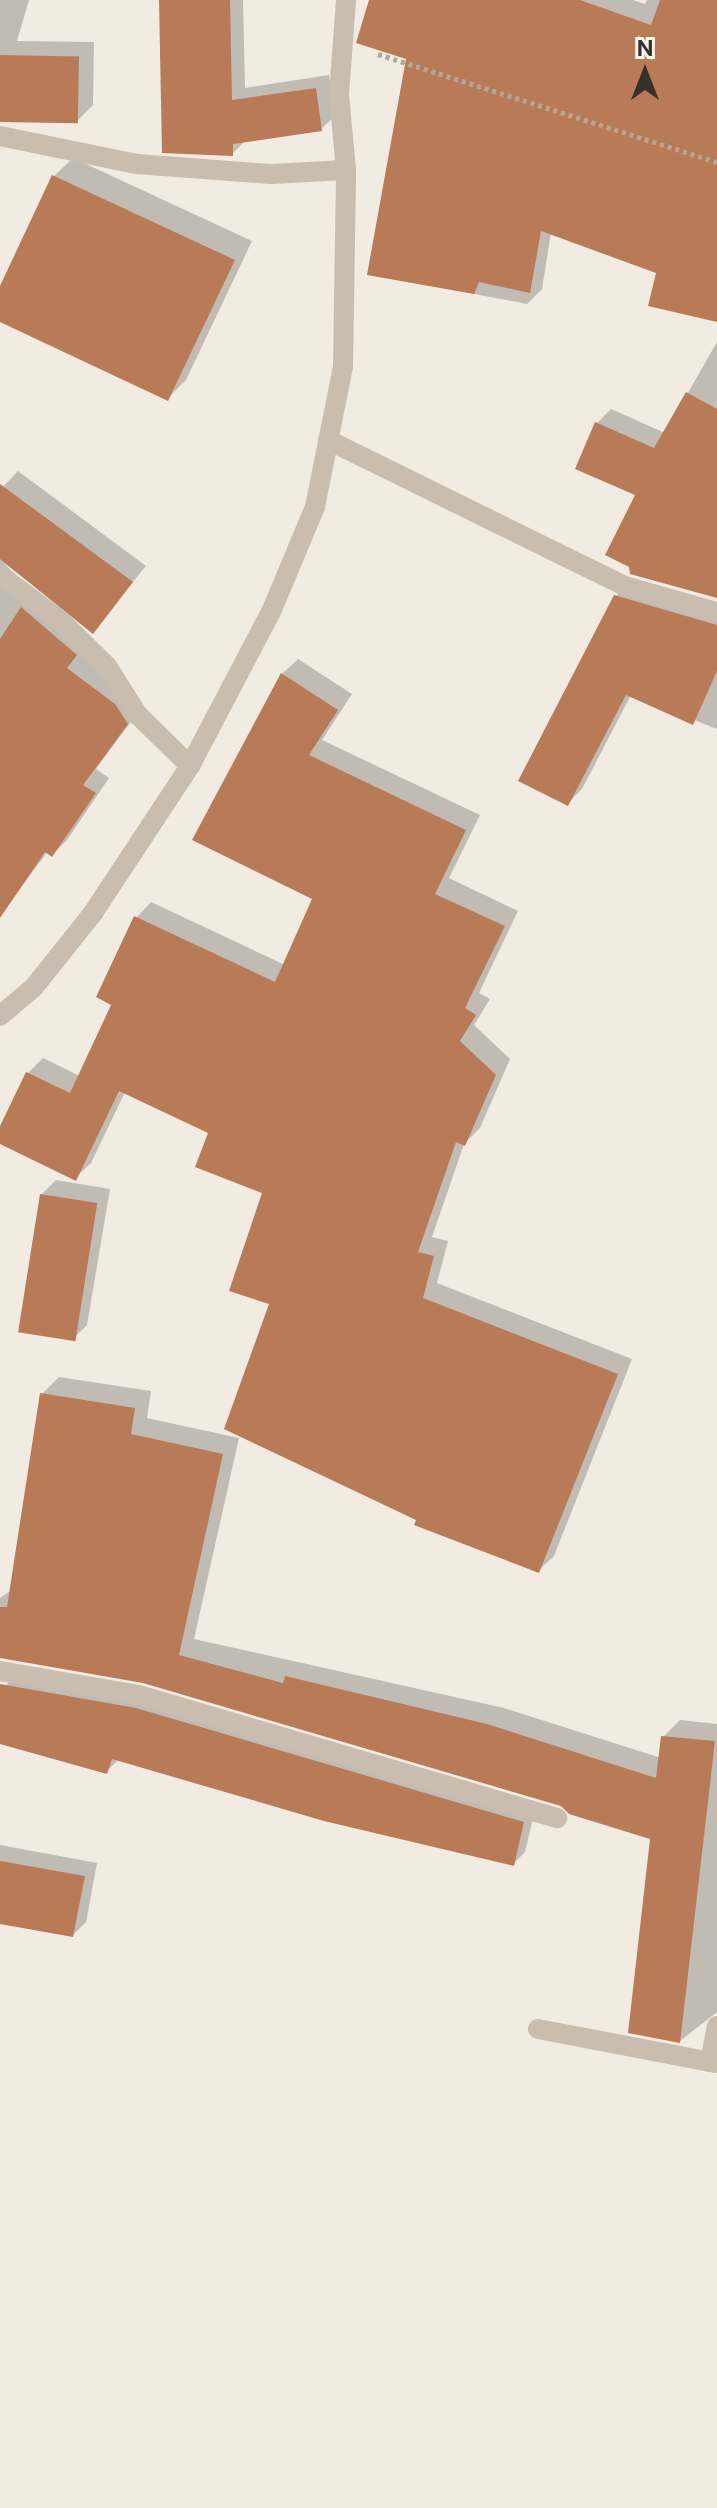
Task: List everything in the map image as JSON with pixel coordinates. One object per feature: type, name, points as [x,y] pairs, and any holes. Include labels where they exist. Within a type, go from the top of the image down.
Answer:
[{"type":"street","points":[[0,1016],[34,987],[93,913],[271,612],[315,507],[343,367],[346,170],[339,94],[346,0]]},
{"type":"street","points":[[0,136],[137,164],[271,174],[346,170]]},
{"type":"street","points":[[328,440],[625,586],[717,612]]},
{"type":"street","points":[[0,575],[61,621],[107,666],[138,715],[183,760]]},
{"type":"street","points":[[0,1671],[139,1695],[557,1818]]},
{"type":"street","points":[[538,2029],[713,2062],[717,2026]]},
{"type":"path","points":[[343,43],[717,162]]},
{"type":"building","points":[[159,0],[230,0],[232,100],[316,88],[322,131],[233,144],[233,156],[162,153]]},
{"type":"building","points":[[369,0],[580,0],[651,25],[660,0],[717,0],[717,322],[648,306],[656,273],[541,231],[530,293],[479,282],[474,294],[367,275],[406,59],[356,43]]},
{"type":"building","points":[[0,55],[79,56],[78,123],[0,122]]},
{"type":"building","points":[[52,175],[235,260],[168,401],[0,322],[0,286]]},
{"type":"building","points":[[686,392],[717,409],[717,598],[630,574],[629,567],[605,555],[635,495],[575,469],[595,422],[654,448]]},
{"type":"building","points":[[0,484],[133,582],[93,634],[0,559]]},
{"type":"building","points":[[614,595],[717,625],[717,671],[693,725],[626,695],[568,806],[518,781]]},
{"type":"building","points":[[21,607],[77,655],[67,668],[115,704],[128,724],[83,785],[96,793],[52,857],[45,852],[0,918],[0,639]]},
{"type":"building","points":[[281,673],[338,710],[309,755],[466,830],[435,894],[505,926],[465,1008],[476,1015],[460,1041],[496,1075],[465,1146],[456,1142],[418,1252],[434,1256],[423,1298],[618,1374],[539,1573],[414,1525],[416,1520],[224,1429],[269,1304],[229,1291],[262,1193],[195,1167],[208,1133],[119,1091],[76,1181],[0,1144],[0,1126],[26,1072],[70,1093],[111,1005],[96,997],[134,916],[275,982],[312,899],[192,840]]},
{"type":"building","points":[[40,1194],[97,1203],[75,1341],[18,1332]]},
{"type":"building","points":[[40,1393],[135,1408],[131,1434],[223,1454],[179,1655],[283,1683],[285,1676],[487,1724],[656,1778],[661,1736],[715,1741],[680,2043],[628,2033],[650,1839],[569,1814],[561,1806],[143,1683],[0,1658],[0,1607],[7,1607]]},
{"type":"building","points":[[0,1684],[136,1708],[524,1822],[514,1866],[324,1821],[112,1759],[107,1774],[0,1744]]},
{"type":"building","points":[[0,1861],[85,1876],[73,1937],[0,1924]]}]
